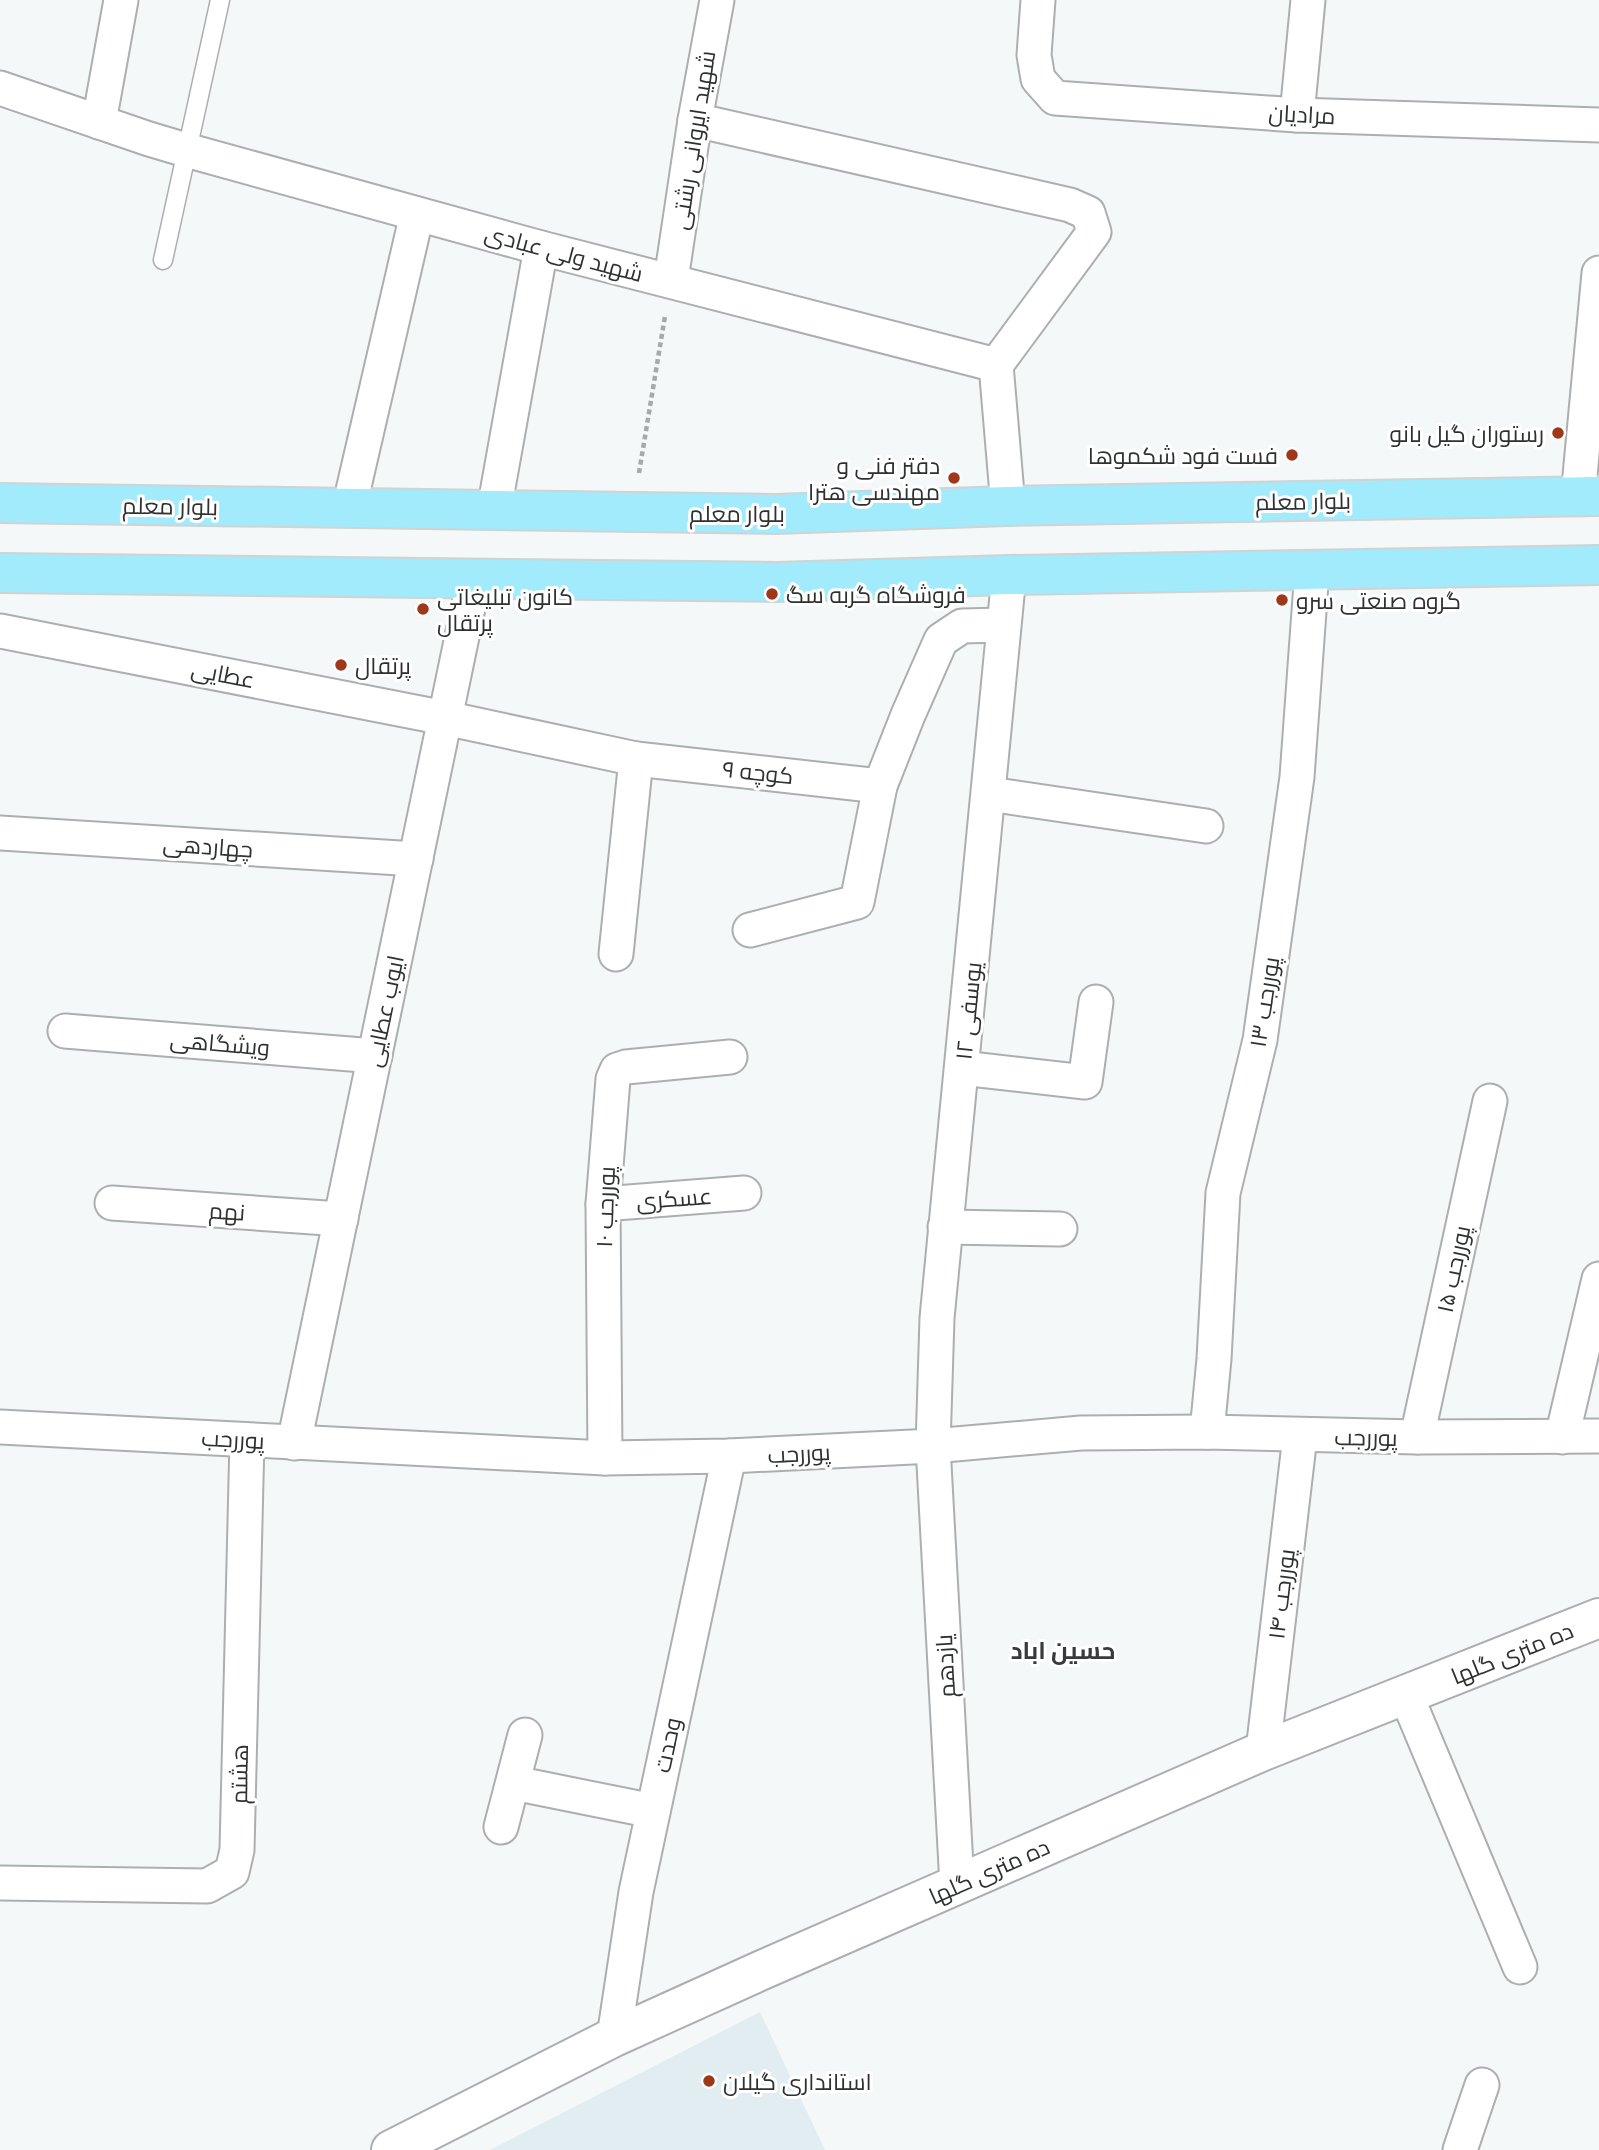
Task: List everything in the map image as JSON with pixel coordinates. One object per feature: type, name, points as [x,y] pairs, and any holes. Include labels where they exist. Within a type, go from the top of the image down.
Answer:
[{"type":"main road","name":"بلوار معلم","points":[[0,503],[775,514],[1008,506],[1589,496]]},
{"type":"main road","points":[[0,573],[776,582],[1009,575],[1599,565]]},
{"type":"street","points":[[99,122],[121,0]]},
{"type":"street","name":"شهید ایروانی رشتی","points":[[671,281],[695,120],[717,0]]},
{"type":"street","name":"مرادیان","points":[[1038,0],[1034,55],[1038,79],[1055,99],[1297,115],[1599,125]]},
{"type":"street","points":[[1297,115],[1308,0]]},
{"type":"street","name":"شهید ولی عبادی","points":[[0,88],[186,150],[541,248],[996,365]]},
{"type":"street","points":[[695,120],[1070,205],[1088,213],[1094,232],[996,365],[1008,506]]},
{"type":"street","points":[[349,508],[417,214]]},
{"type":"street","points":[[494,510],[541,248]]},
{"type":"street","points":[[1589,496],[1599,273]]},
{"type":"street","name":"پوررجب ۱۳","points":[[1207,1432],[1214,1359],[1223,1193],[1260,1040],[1290,832],[1297,777],[1312,570]]},
{"type":"street","name":"یوسفی ۱۲","points":[[933,1447],[937,1318],[1009,575]]},
{"type":"street","name":"ایوب عطایی","points":[[294,1443],[474,579]]},
{"type":"street","points":[[750,930],[857,901],[880,786],[941,640],[962,626],[1003,625]]},
{"type":"street","name":"عطایی","points":[[0,631],[445,718],[636,759]]},
{"type":"street","points":[[616,954],[636,759]]},
{"type":"street","name":"کوچه ۹","points":[[636,759],[880,786]]},
{"type":"street","points":[[989,794],[1206,826]]},
{"type":"street","name":"چهاردهی","points":[[0,833],[416,859]]},
{"type":"street","points":[[962,1068],[1085,1082],[1096,1002]]},
{"type":"street","name":"ویشگاهی","points":[[65,1031],[375,1056]]},
{"type":"street","name":"پوررجب ۱۰","points":[[605,1458],[603,1204],[613,1079],[617,1070],[626,1067],[730,1057]]},
{"type":"street","name":"پوررجب ۱۵","points":[[1417,1437],[1490,1101]]},
{"type":"street","name":"عسکری","points":[[603,1204],[744,1193]]},
{"type":"street","name":"نهم","points":[[112,1203],[341,1219]]},
{"type":"street","points":[[945,1227],[1060,1228]]},
{"type":"street","points":[[1562,1437],[1599,1279]]},
{"type":"street","name":"پوررجب","points":[[0,1427],[605,1458],[729,1456],[933,1447],[1081,1433],[1599,1436]]},
{"type":"street","name":"پوررجب ۱۴","points":[[1263,1751],[1300,1436]]},
{"type":"street","name":"هشتم","points":[[0,1883],[206,1886],[232,1872],[237,1850],[247,1440]]},
{"type":"street","name":"یازدهم","points":[[933,1447],[957,1885]]},
{"type":"street","name":"وحدت","points":[[614,2037],[636,1892],[729,1456]]},
{"type":"street","name":"ده متری گلها","points":[[391,2150],[614,2037],[957,1885],[1263,1751],[1599,1618]]},
{"type":"street","points":[[1406,1695],[1520,1967]]},
{"type":"street","points":[[501,1827],[525,1735]]},
{"type":"street","points":[[514,1783],[653,1811]]},
{"type":"street","points":[[1460,2150],[1482,2085]]},
{"type":"lane","points":[[163,260],[220,0]]},
{"type":"path","points":[[633,512],[671,281]]},
{"type":"shaded area","name":"استانداری گیلان","points":[[760,2012],[825,2150],[490,2150]]},
{"type":"place","name":"رستوران گیل بانو","points":[[1558,433]]},
{"type":"place","name":"فست فود شکموها","points":[[1292,455]]},
{"type":"place","name":"دفتر فنی و مهندسی هترا","points":[[954,478]]},
{"type":"place","name":"فروشگاه گربه سگ","points":[[772,594]]},
{"type":"place","name":"گروه صنعتی سرو","points":[[1282,600]]},
{"type":"place","name":"کانون تبلیغاتی پرتقال","points":[[423,609]]},
{"type":"place","name":"پرتقال","points":[[341,665]]},
{"type":"place","name":"استانداری گیلان","points":[[709,2081]]},
{"type":"district","name":"حسین اباد","points":[[1063,1650]]}]
